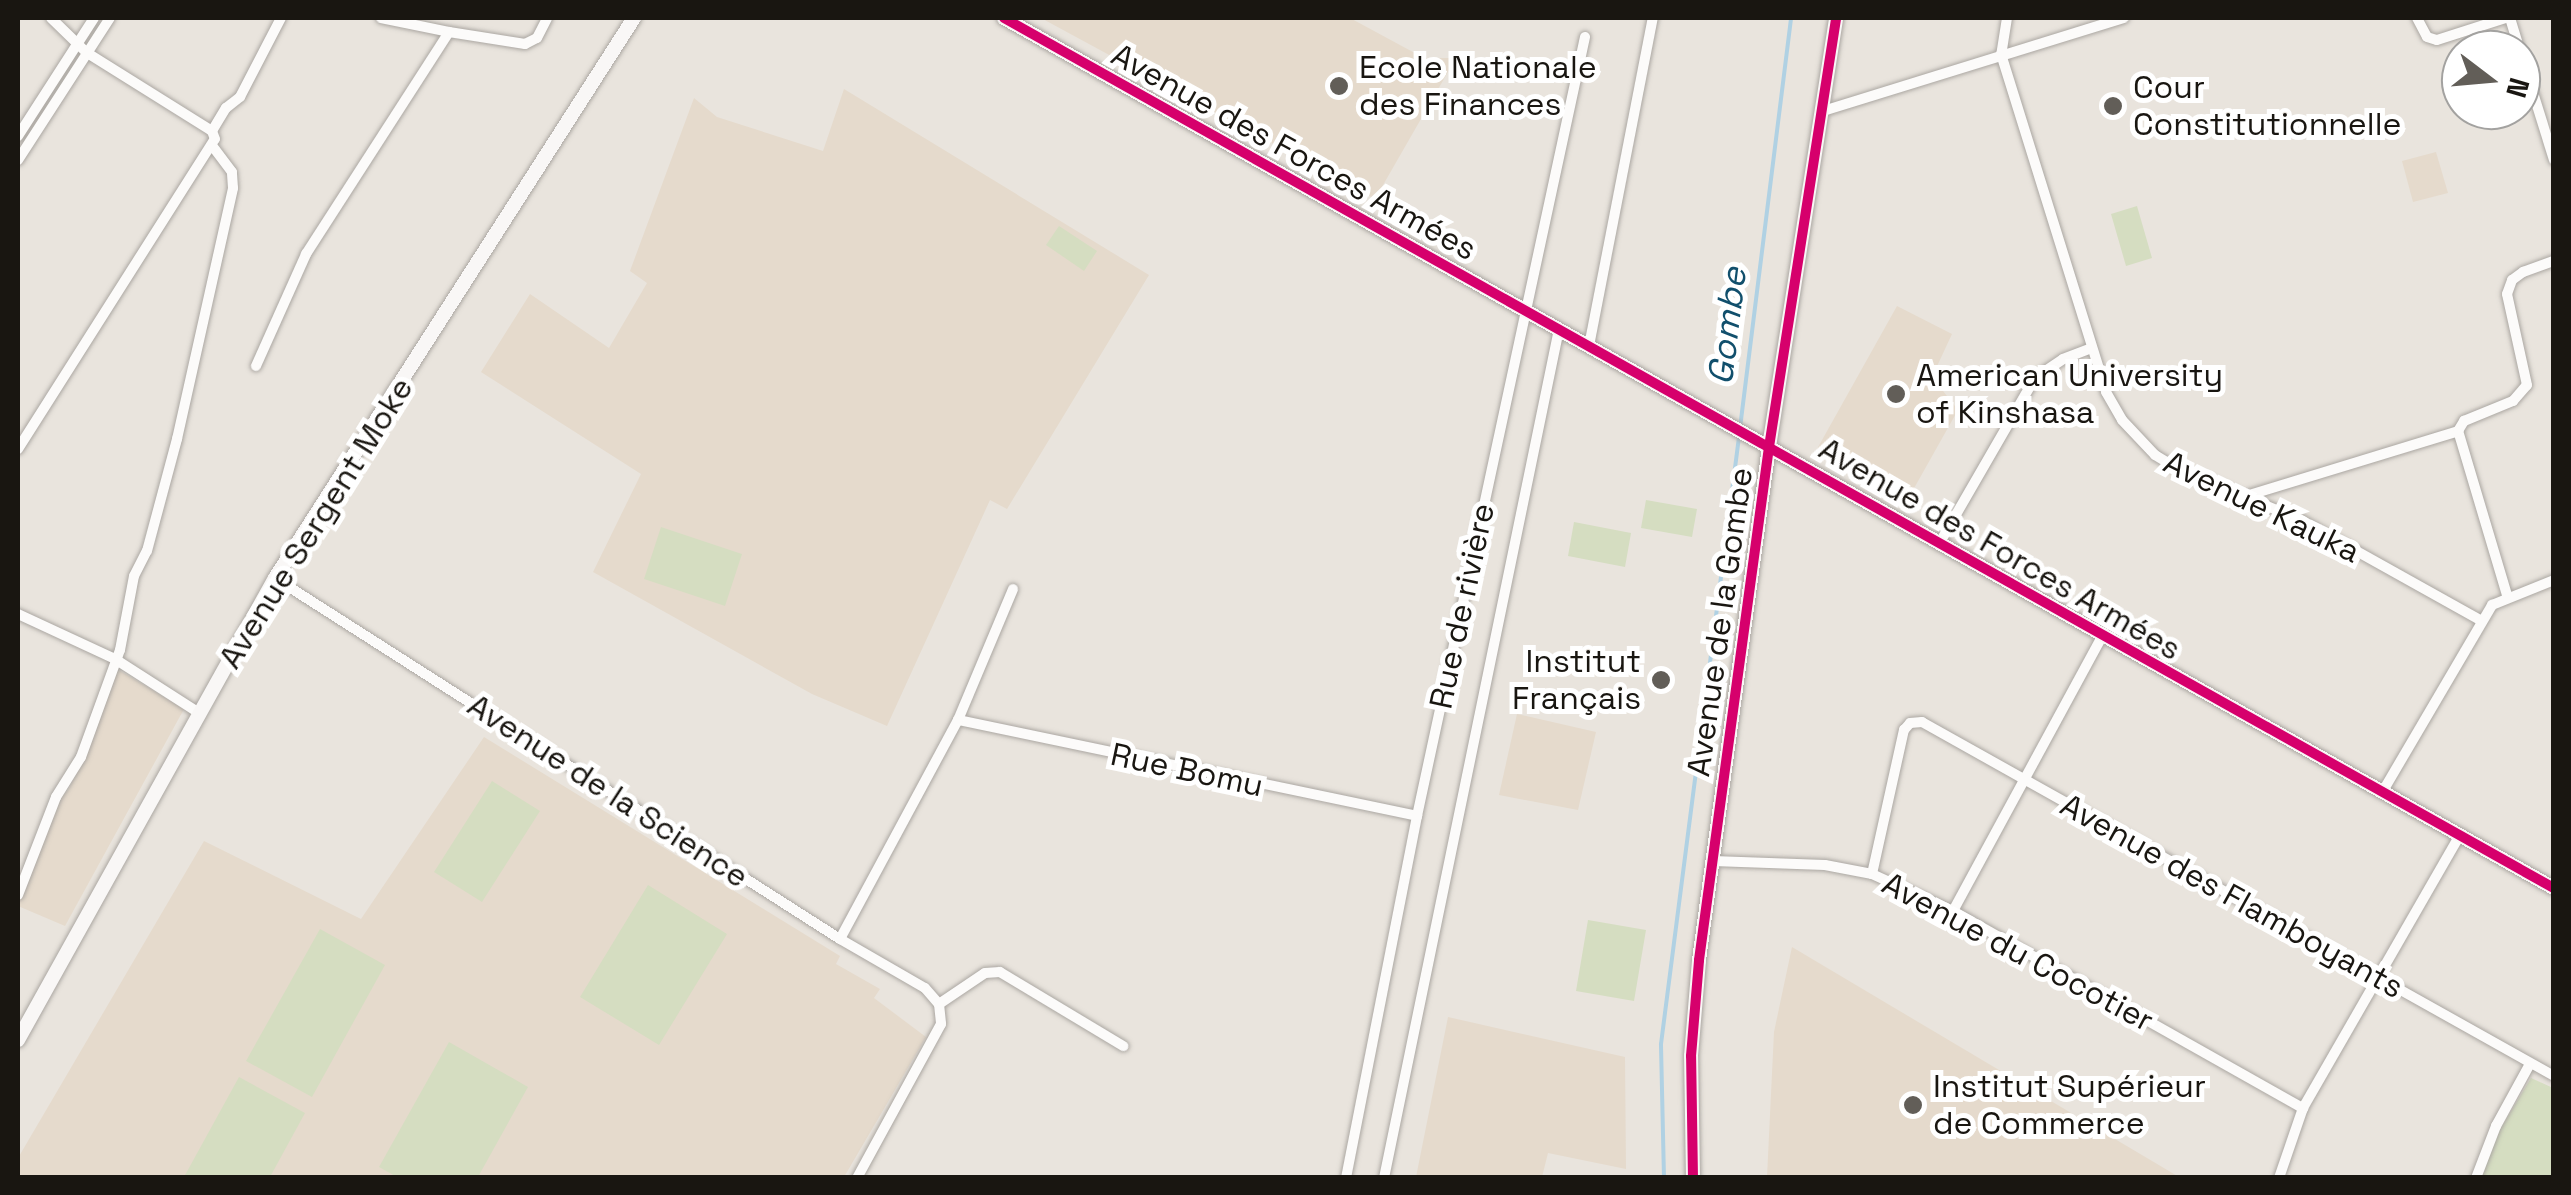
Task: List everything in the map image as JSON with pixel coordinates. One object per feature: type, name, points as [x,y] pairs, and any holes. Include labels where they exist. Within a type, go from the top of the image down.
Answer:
[{"type":"street","points":[[51,18],[87,53],[212,132]]},
{"type":"street","points":[[18,136],[94,18]]},
{"type":"street","points":[[18,160],[110,18]]},
{"type":"street","points":[[18,895],[56,797],[80,757],[115,660],[134,576],[147,551],[177,439],[233,188],[232,172],[213,147],[212,132],[226,108],[240,97],[280,18]]},
{"type":"street","points":[[381,18],[524,44],[537,38],[547,18]]},
{"type":"street","name":"Avenue Sergent Moke","points":[[18,1040],[275,578],[634,18]]},
{"type":"street","name":"Avenue des Forces Armées","points":[[1004,18],[2102,638],[2554,888]]},
{"type":"street","points":[[1589,346],[1653,18]]},
{"type":"street","name":"Avenue de la Gombe","points":[[1693,1178],[1691,1056],[1712,861],[1769,447],[1836,18]]},
{"type":"street","points":[[2001,54],[2006,18]]},
{"type":"street","points":[[1823,111],[2124,18]]},
{"type":"street","points":[[2417,18],[2427,37],[2437,40],[2508,18]]},
{"type":"street","points":[[256,366],[306,254],[449,32]]},
{"type":"street","name":"Rue de rivière","points":[[1346,1178],[1417,816],[1585,37]]},
{"type":"street","name":"Avenue Kauka","points":[[2001,54],[2106,392],[2136,438],[2180,470],[2300,520],[2480,620]]},
{"type":"street","points":[[2541,119],[2554,160]]},
{"type":"street","points":[[18,449],[213,147]]},
{"type":"street","points":[[2245,497],[2458,430],[2464,420],[2513,401],[2528,385],[2508,294],[2512,280],[2554,261]]},
{"type":"street","points":[[1384,1178],[1559,329]]},
{"type":"street","points":[[1939,544],[2036,378],[2063,358],[2092,348]]},
{"type":"street","points":[[2458,430],[2507,596]]},
{"type":"street","name":"Avenue de la Science","points":[[275,578],[840,939],[925,988],[939,1004]]},
{"type":"street","points":[[2383,790],[2480,620],[2507,596],[2554,580]]},
{"type":"street","points":[[840,939],[958,720],[1013,590]]},
{"type":"street","points":[[18,614],[115,660],[199,713]]},
{"type":"street","points":[[1953,911],[2102,638]]},
{"type":"street","name":"Rue Bomu","points":[[958,720],[1417,816]]},
{"type":"street","name":"Avenue des Flamboyants","points":[[1872,874],[1904,730],[1910,723],[1931,726],[2554,1076]]},
{"type":"street","points":[[2279,1178],[2303,1108],[2460,835]]},
{"type":"street","name":"Avenue du Cocotier","points":[[1712,861],[1825,865],[1872,874],[1953,911],[2303,1108]]},
{"type":"street","points":[[857,1178],[941,1024],[939,1004],[985,974],[1000,972],[1123,1046]]},
{"type":"street","points":[[2476,1178],[2496,1126],[2530,1064]]},
{"type":"shaded area","name":"Ecole Nationale des Finances","points":[[1041,18],[1350,18],[1424,58],[1456,58],[1375,199]]},
{"type":"shaded area","points":[[844,89],[1149,275],[1007,509],[990,500],[887,726],[812,694],[593,572],[641,474],[481,372],[530,294],[609,348],[647,283],[630,271],[694,98],[717,117],[823,151]]},
{"type":"shaded area","points":[[2436,152],[2448,193],[2413,202],[2402,161]]},
{"type":"shaded area","name":"American University of Kinshasa","points":[[1897,306],[1952,334],[1932,377],[1958,410],[1908,499],[1817,449]]},
{"type":"shaded area","points":[[117,669],[184,709],[65,926],[18,906],[58,801],[69,789],[87,750]]},
{"type":"shaded area","points":[[1517,714],[1596,732],[1578,810],[1499,795]]},
{"type":"shaded area","points":[[484,737],[840,956],[836,964],[880,989],[874,998],[926,1037],[844,1177],[18,1178],[18,1158],[204,841],[361,919]]},
{"type":"shaded area","name":"Institut Supérieur de Commerce","points":[[1792,947],[2179,1177],[1767,1177],[1774,1032]]},
{"type":"shaded area","points":[[1448,1017],[1625,1057],[1626,1169],[1548,1153],[1542,1177],[1416,1177]]},
{"type":"green space","points":[[2137,206],[2152,258],[2126,266],[2111,214]]},
{"type":"green space","points":[[1059,226],[1097,251],[1084,271],[1046,245]]},
{"type":"green space","points":[[1646,500],[1697,509],[1692,537],[1641,528]]},
{"type":"green space","points":[[1574,522],[1631,533],[1625,567],[1568,556]]},
{"type":"green space","points":[[661,527],[742,554],[725,606],[644,579]]},
{"type":"green space","points":[[492,781],[540,811],[482,902],[434,872]]},
{"type":"green space","points":[[648,885],[727,934],[659,1045],[580,997]]},
{"type":"green space","points":[[1588,920],[1646,930],[1634,1001],[1576,991]]},
{"type":"green space","points":[[320,929],[385,965],[312,1097],[246,1061]]},
{"type":"green space","points":[[449,1042],[528,1087],[478,1177],[397,1177],[379,1167]]},
{"type":"green space","points":[[239,1077],[305,1113],[270,1177],[184,1177]]},
{"type":"green space","points":[[2531,1078],[2553,1088],[2553,1177],[2482,1178],[2496,1136]]},
{"type":"waterway","name":"Gombe","points":[[1740,428],[1791,18]]},
{"type":"waterway","name":"Gombe","points":[[1664,1178],[1661,1044],[1739,437]]},
{"type":"cycle path","points":[[1004,18],[2554,888]]},
{"type":"cycle path","points":[[1693,1178],[1691,1056],[1699,960],[1769,447],[1836,18]]},
{"type":"place","name":"Ecole Nationale des Finances","points":[[1339,86]]},
{"type":"place","name":"Cour Constitutionnelle","points":[[2113,106]]},
{"type":"place","name":"American University of Kinshasa","points":[[1896,394]]},
{"type":"place","name":"Institut Français","points":[[1661,680]]},
{"type":"place","name":"Institut Supérieur de Commerce","points":[[1913,1105]]}]
